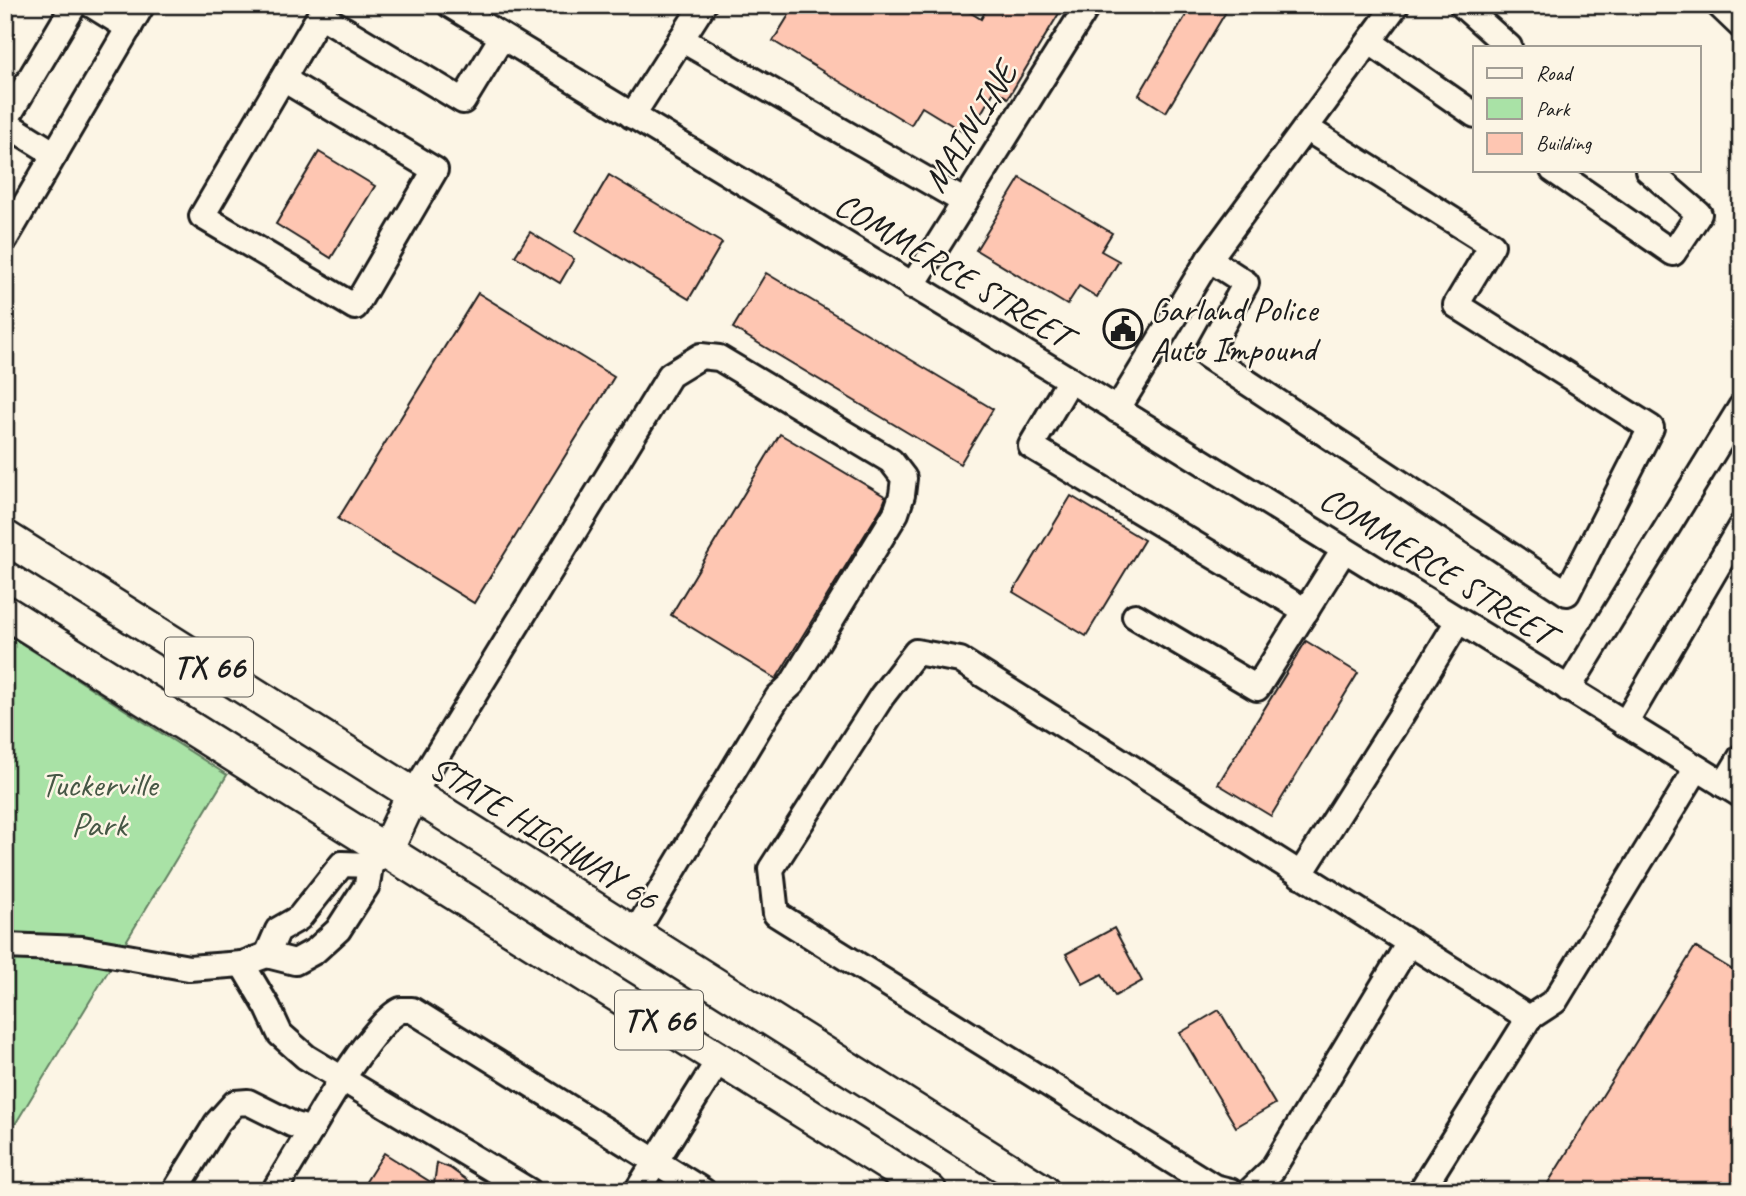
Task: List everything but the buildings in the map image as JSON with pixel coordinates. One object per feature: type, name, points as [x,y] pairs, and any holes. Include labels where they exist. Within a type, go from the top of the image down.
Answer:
[{"type":"main road","name":"STATE HIGHWAY 66","points":[[5,537],[412,796],[1043,1191]]},
{"type":"main road","name":"TX 66","points":[[5,612],[378,857],[720,1058],[930,1191]]},
{"type":"main road","points":[[378,857],[412,796]]},
{"type":"street","points":[[55,154],[5,122],[74,5]]},
{"type":"street","points":[[92,5],[129,28]]},
{"type":"street","points":[[5,239],[142,5]]},
{"type":"street","name":"COMMERCE STREET","points":[[450,5],[1070,380],[1732,790]]},
{"type":"street","points":[[632,116],[703,5]]},
{"type":"street","name":"MAINLINE","points":[[912,286],[1088,5]]},
{"type":"street","points":[[1117,410],[1209,259],[1396,5]]},
{"type":"street","points":[[1462,5],[1508,46]]},
{"type":"street","points":[[1719,5],[1741,26]]},
{"type":"street","points":[[283,79],[435,170],[355,307],[202,216],[323,10],[463,101],[502,37]]},
{"type":"street","points":[[681,39],[965,202]]},
{"type":"street","points":[[1370,42],[1473,114]]},
{"type":"street","points":[[1209,259],[1246,283],[1206,355],[1567,593],[1651,428],[1456,305],[1492,245],[1306,128]]},
{"type":"street","points":[[1556,172],[1673,253],[1699,214],[1650,172]]},
{"type":"street","points":[[412,796],[670,376],[701,356],[719,358],[891,461],[904,478],[896,513],[792,684],[778,697],[764,719],[634,935]]},
{"type":"street","points":[[1070,380],[1031,446],[1306,611]]},
{"type":"street","points":[[1569,689],[1741,407]]},
{"type":"street","points":[[1625,724],[1741,526]]},
{"type":"street","points":[[1135,616],[1257,688],[1344,550]]},
{"type":"street","points":[[1300,875],[1458,621]]},
{"type":"street","points":[[1230,1191],[1214,1187],[776,914],[771,869],[882,696],[916,652],[960,660],[1529,1018]]},
{"type":"street","points":[[1732,790],[1741,757]]},
{"type":"street","points":[[1421,1191],[1529,1018],[1555,1001],[1698,768]]},
{"type":"street","points":[[267,956],[278,930],[299,918],[342,864],[378,857]]},
{"type":"street","points":[[5,946],[82,949],[189,968],[242,964],[267,956],[295,962],[315,951],[338,930],[367,885],[378,857]]},
{"type":"street","points":[[1250,1191],[1272,1170],[1409,943]]},
{"type":"street","points":[[242,964],[280,1034],[306,1057],[529,1191]]},
{"type":"street","points":[[274,1191],[341,1078],[386,1022],[401,1010],[412,1010],[703,1191]]},
{"type":"street","points":[[637,1191],[720,1058]]},
{"type":"street","points":[[175,1191],[217,1123],[235,1103],[248,1102],[292,1124],[311,1129]]},
{"type":"green space","name":"Tuckerville Park","points":[[5,633],[227,775],[5,1141]]},
{"type":"place","name":"Garland Police Auto Impound","points":[[1123,329]]}]
